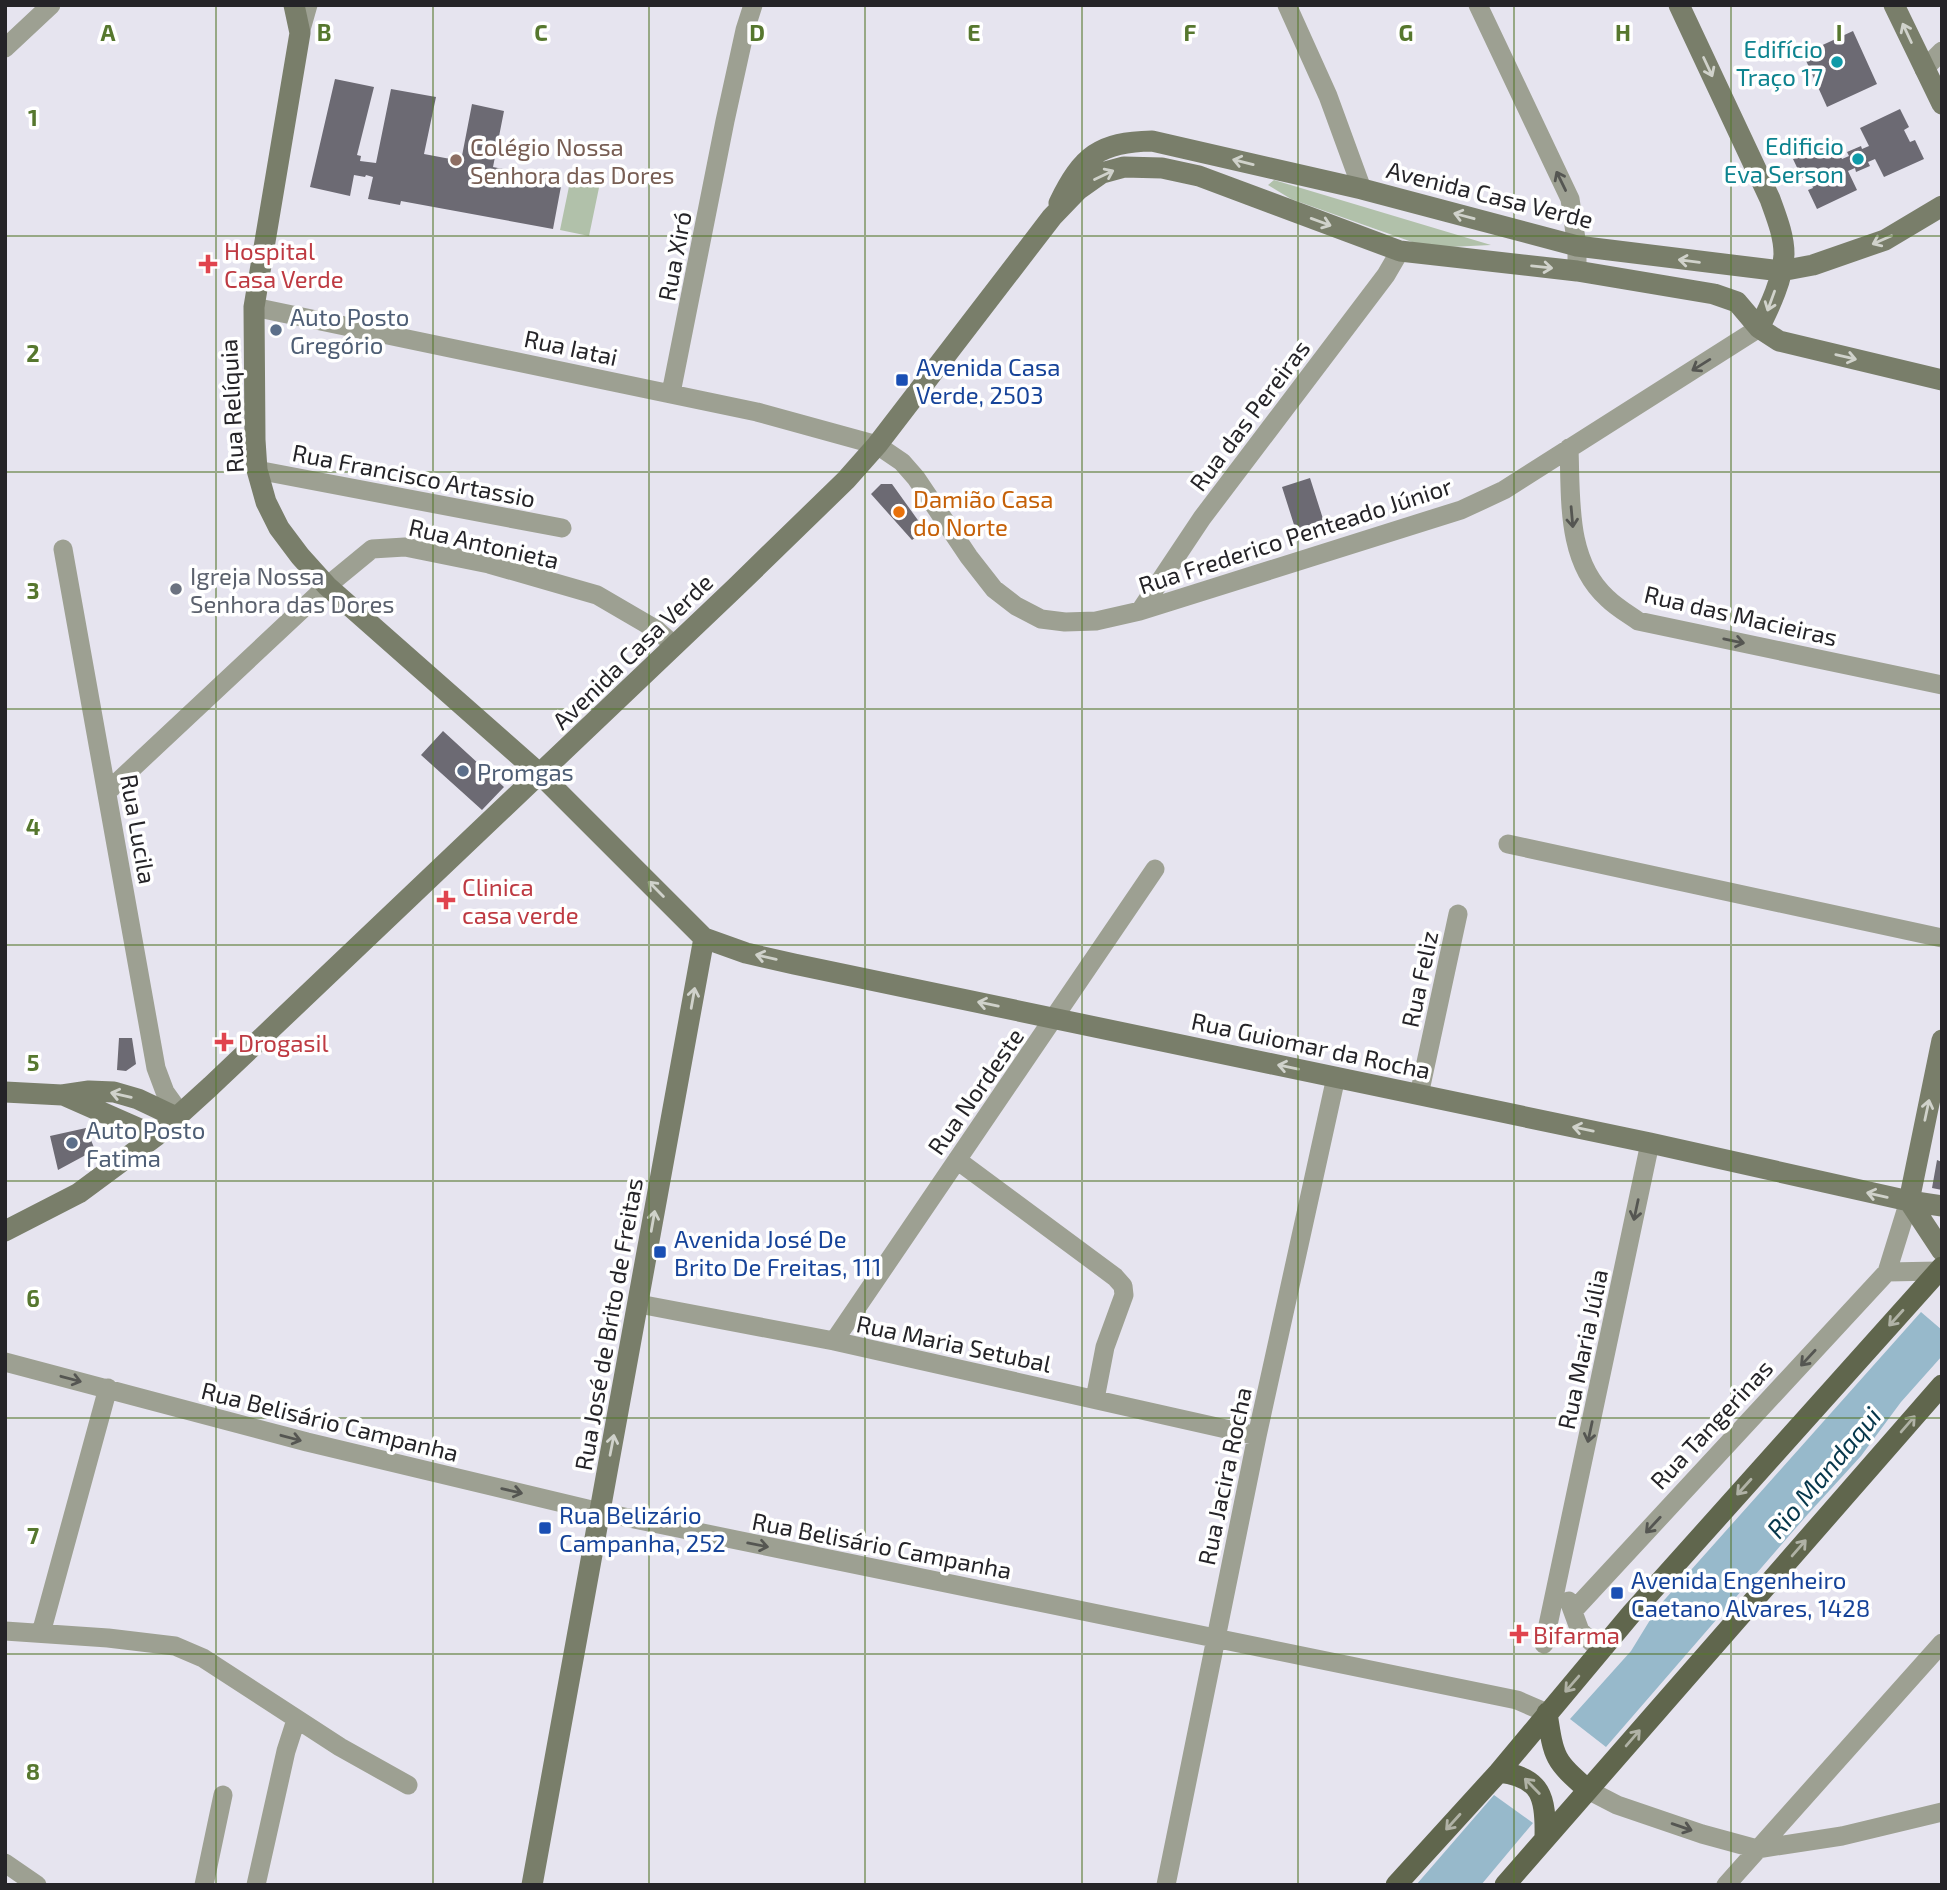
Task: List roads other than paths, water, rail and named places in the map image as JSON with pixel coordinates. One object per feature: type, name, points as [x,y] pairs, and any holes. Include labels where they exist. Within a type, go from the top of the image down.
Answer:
[{"type":"main road","points":[[1396,1885],[1499,1772],[1641,1603],[1941,1263]]},
{"type":"main road","points":[[1505,1885],[1938,1395]]},
{"type":"main road","points":[[1547,1713],[1558,1762],[1588,1790]]},
{"type":"main road","points":[[1499,1772],[1520,1776],[1536,1788],[1544,1802],[1545,1837]]},
{"type":"street","points":[[5,48],[51,5]]},
{"type":"street","name":"Rua Relíquia","points":[[294,5],[300,33],[254,307],[253,389],[257,470],[266,502],[279,528],[327,586],[540,775],[704,938]]},
{"type":"street","points":[[300,33],[308,5]]},
{"type":"street","name":"Rua Xiró","points":[[671,393],[725,121],[753,5]]},
{"type":"street","points":[[1287,5],[1328,96],[1362,189]]},
{"type":"street","points":[[1478,5],[1570,199],[1577,246],[1577,271]]},
{"type":"street","points":[[1679,5],[1770,199],[1780,228],[1784,252],[1781,271],[1769,309],[1759,328],[1779,341],[1942,380]]},
{"type":"street","points":[[1894,5],[1942,104]]},
{"type":"street","points":[[1924,69],[1942,51]]},
{"type":"street","name":"Avenida Casa Verde","points":[[1052,217],[1072,175],[1083,163],[1105,149],[1124,142],[1152,141],[1362,189],[1577,246],[1781,271],[1813,265],[1885,240],[1942,206]]},
{"type":"street","name":"Avenida Casa Verde","points":[[5,1231],[79,1193],[156,1136],[261,1040],[675,646],[846,480],[877,445],[1052,217],[1078,190],[1102,173],[1124,167],[1162,168],[1199,176],[1399,251],[1577,271],[1714,293],[1737,302],[1759,328]]},
{"type":"street","name":"Rua das Pereiras","points":[[1140,611],[1202,518],[1386,275],[1399,251]]},
{"type":"street","name":"Rua Iatai","points":[[254,307],[757,412],[877,445]]},
{"type":"street","name":"Rua Frederico Penteado Júnior","points":[[877,445],[902,462],[916,478],[994,589],[1016,606],[1041,619],[1065,622],[1096,621],[1140,611],[1461,510],[1504,490],[1759,328]]},
{"type":"street","name":"Rua das Macieiras","points":[[1569,448],[1574,534],[1579,556],[1606,597],[1638,621],[1942,685]]},
{"type":"street","name":"Rua Francisco Artassio","points":[[257,470],[562,528]]},
{"type":"street","name":"Rua Antonieta","points":[[108,791],[327,586],[372,549],[405,547],[489,564],[597,595],[657,630],[675,646]]},
{"type":"street","name":"Rua Lucila","points":[[63,549],[156,1068],[165,1093],[178,1115]]},
{"type":"street","points":[[1508,844],[1942,938]]},
{"type":"street","name":"Rua Nordeste","points":[[834,1341],[1155,869]]},
{"type":"street","name":"Rua Feliz","points":[[1419,1095],[1458,914]]},
{"type":"street","name":"Rua Guiomar da Rocha","points":[[704,938],[746,953],[794,964],[1942,1206]]},
{"type":"street","name":"Rua José de Brito de Freitas","points":[[532,1885],[704,938]]},
{"type":"street","name":"Rua Tangerinas","points":[[1573,1611],[1887,1272],[1909,1201],[1942,1040]]},
{"type":"street","name":"Rua Jacira Rocha","points":[[1166,1885],[1257,1436],[1336,1077]]},
{"type":"street","points":[[5,1091],[62,1095],[89,1091],[114,1093],[138,1099],[178,1115]]},
{"type":"street","points":[[62,1095],[156,1136]]},
{"type":"street","name":"Rua Maria Júlia","points":[[1544,1644],[1650,1143]]},
{"type":"street","points":[[957,1160],[1124,1286],[1124,1295],[1105,1347],[1095,1399]]},
{"type":"street","points":[[1887,1272],[1941,1263],[1909,1201]]},
{"type":"street","name":"Rua Maria Setubal","points":[[639,1304],[834,1341],[1257,1436]]},
{"type":"street","name":"Rua Belisário Campanha","points":[[5,1362],[307,1442],[600,1512],[1517,1700],[1547,1713]]},
{"type":"street","points":[[41,1633],[108,1388]]},
{"type":"street","name":"Rua Maria Júlia","points":[[1562,1566],[1565,1590],[1580,1631],[1601,1651]]},
{"type":"street","points":[[5,1631],[175,1646],[212,1663],[296,1720],[408,1786]]},
{"type":"street","points":[[1726,1885],[1942,1643]]},
{"type":"street","points":[[256,1885],[286,1751],[296,1720]]},
{"type":"street","points":[[1588,1790],[1617,1805],[1702,1834],[1757,1849],[1842,1836],[1942,1812]]},
{"type":"street","points":[[204,1885],[223,1794]]},
{"type":"street","points":[[5,1863],[37,1885]]},
{"type":"water","name":"Rio Mandaqui","points":[[1921,1312],[1942,1330],[1942,1356],[1901,1402],[1861,1456],[1606,1747],[1570,1719],[1631,1651],[1658,1607]]},
{"type":"water","points":[[1494,1795],[1533,1823],[1481,1885],[1416,1885]]},
{"type":"place","name":"Edifício Traço 17","points":[[1837,62]]},
{"type":"place","name":"Edificio Eva Serson","points":[[1858,159]]},
{"type":"place","name":"Colégio Nossa Senhora das Dores","points":[[456,160]]},
{"type":"place","name":"Hospital Casa Verde","points":[[208,264]]},
{"type":"place","name":"Auto Posto Gregório","points":[[276,330]]},
{"type":"place","name":"Avenida Casa Verde, 2503","points":[[902,380]]},
{"type":"place","name":"Damião Casa do Norte","points":[[899,512]]},
{"type":"place","name":"Igreja Nossa Senhora das Dores","points":[[176,589]]},
{"type":"place","name":"Promgas","points":[[463,771]]},
{"type":"place","name":"Clinica casa verde","points":[[446,900]]},
{"type":"place","name":"Drogasil","points":[[224,1042]]},
{"type":"place","name":"Auto Posto Fatima","points":[[72,1143]]},
{"type":"place","name":"Avenida José De Brito De Freitas, 111","points":[[660,1252]]},
{"type":"place","name":"Rua Belizário Campanha, 252","points":[[545,1528]]},
{"type":"place","name":"Avenida Engenheiro Caetano Alvares, 1428","points":[[1617,1593]]},
{"type":"place","name":"Bifarma","points":[[1519,1634]]}]
